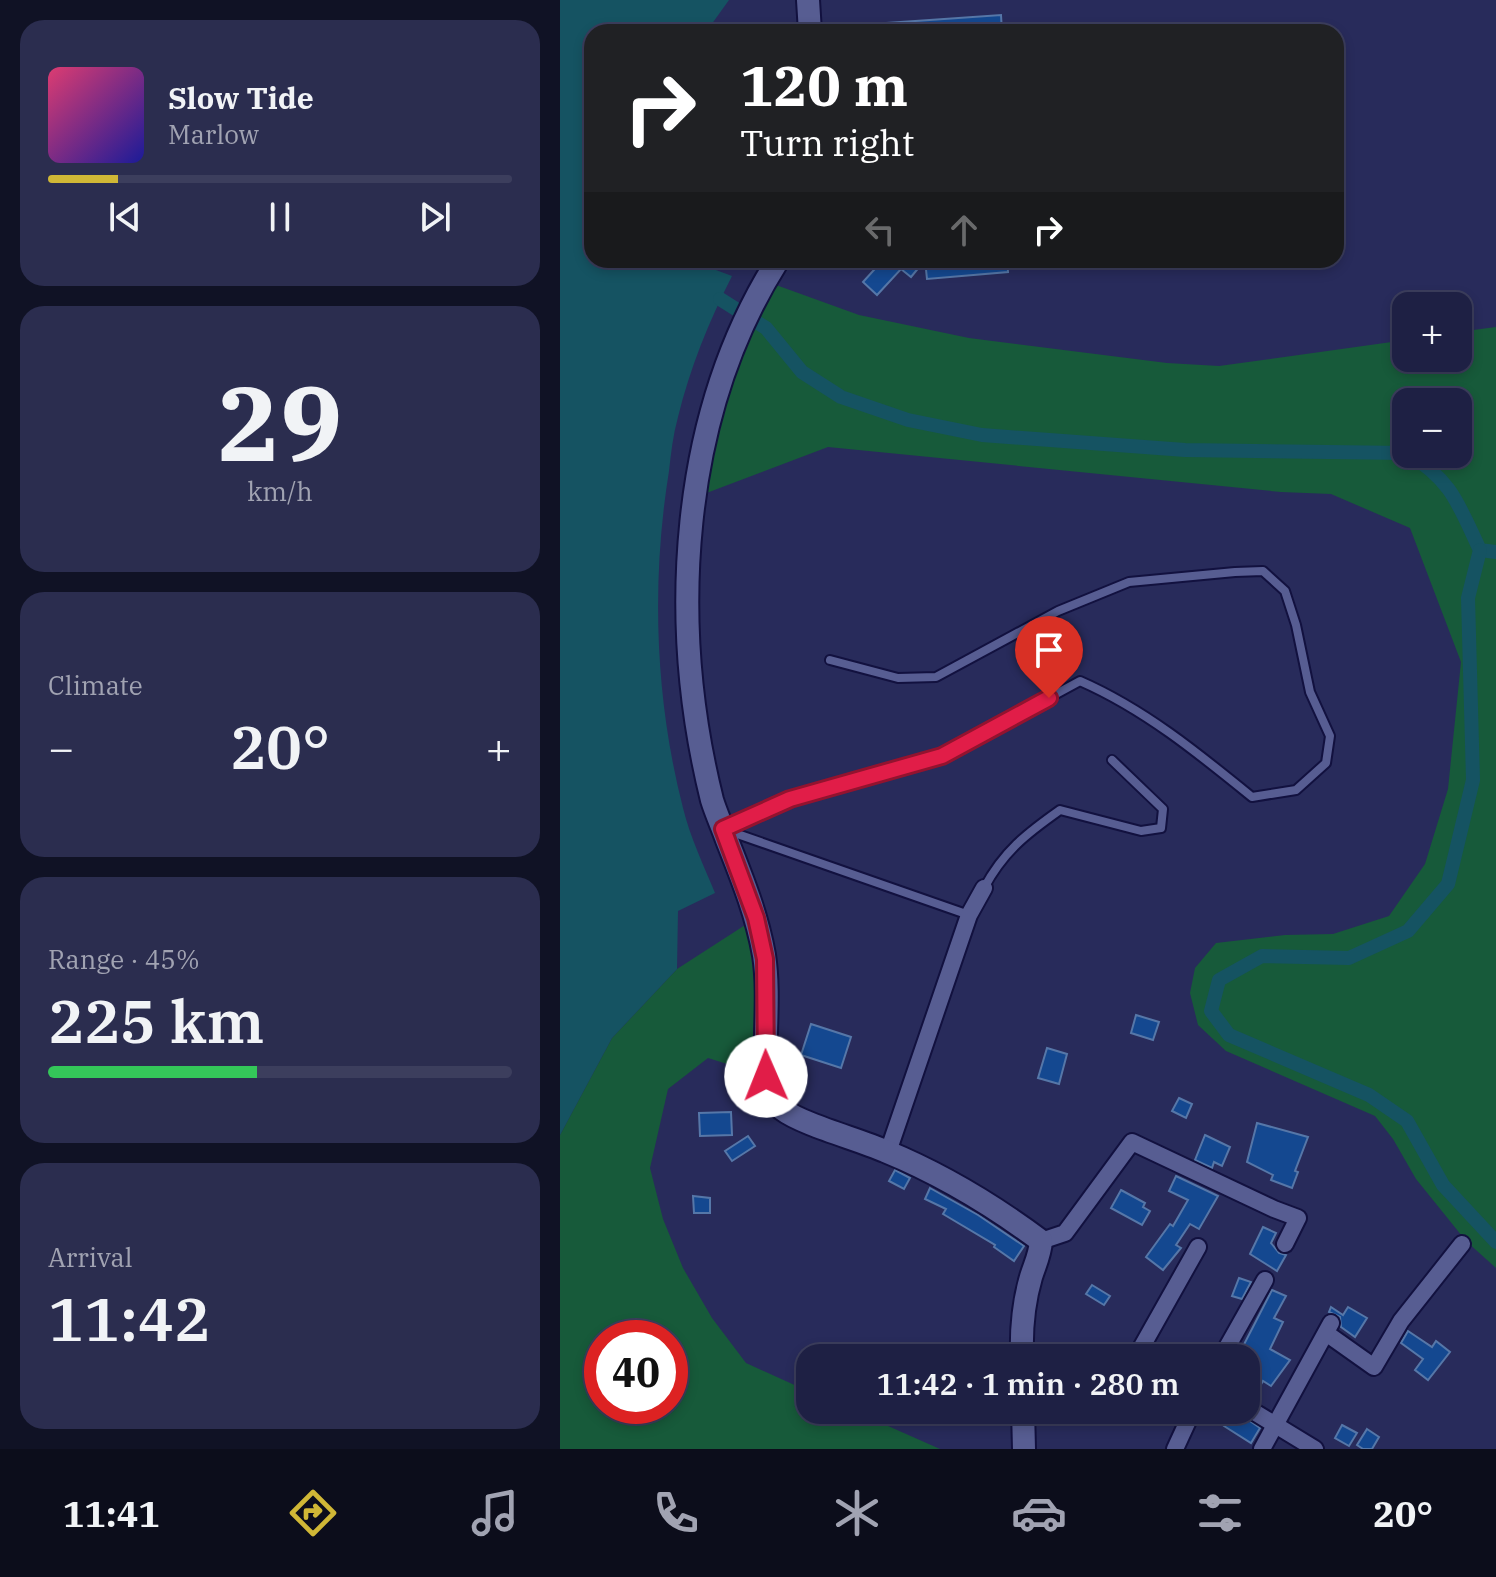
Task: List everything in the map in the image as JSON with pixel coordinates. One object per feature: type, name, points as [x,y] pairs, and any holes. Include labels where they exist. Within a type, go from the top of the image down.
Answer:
[{"type":"street","points":[[808,0],[810,24]]},
{"type":"street","points":[[773,268],[738,334],[707,426],[689,565],[693,688],[713,803],[756,918],[765,959],[765,1060],[770,1092],[780,1108],[888,1152],[955,1186],[1041,1241]]},
{"type":"street","points":[[888,1152],[969,915],[984,888]]},
{"type":"street","points":[[1041,1241],[1065,1233],[1132,1142],[1298,1218],[1285,1244]]},
{"type":"street","points":[[1022,1344],[1021,1321],[1041,1241]]},
{"type":"street","points":[[1262,1449],[1328,1328],[1374,1367],[1401,1321],[1462,1244]]},
{"type":"street","points":[[1143,1344],[1198,1247]]},
{"type":"street","points":[[1229,1344],[1265,1280]]},
{"type":"street","points":[[1260,1415],[1315,1449]]},
{"type":"street","points":[[1023,1424],[1024,1449]]},
{"type":"street","points":[[1175,1449],[1187,1424]]},
{"type":"lane","points":[[723,829],[790,799],[942,756],[1080,681],[1108,693],[1186,742],[1252,797],[1296,790],[1326,763],[1330,736],[1310,692],[1296,625],[1285,591],[1263,571],[1129,582],[1058,611],[936,677],[898,678],[830,660]]},
{"type":"lane","points":[[984,888],[997,864],[1020,838],[1060,810],[1141,831],[1161,828],[1163,809],[1112,760]]},
{"type":"lane","points":[[723,829],[969,915]]},
{"type":"green space","points":[[765,281],[859,315],[969,338],[1167,363],[1219,366],[1392,342],[1392,372],[1472,372],[1472,330],[1496,327],[1496,1268],[1466,1241],[1416,1179],[1393,1139],[1375,1116],[1226,1051],[1198,1025],[1190,993],[1195,968],[1216,943],[1285,935],[1333,934],[1389,916],[1425,864],[1448,789],[1461,662],[1410,528],[1331,494],[1281,492],[828,447],[696,497],[707,426]]},
{"type":"green space","points":[[756,918],[766,1076],[708,1058],[668,1089],[650,1168],[663,1219],[683,1268],[712,1318],[746,1363],[796,1386],[796,1424],[884,1424],[940,1449],[560,1449],[560,1135],[612,1038],[677,969]]},
{"type":"water","points":[[560,0],[729,0],[712,24],[584,24],[584,268],[710,268],[732,276],[701,345],[676,424],[663,513],[658,598],[662,683],[674,767],[689,830],[715,893],[678,911],[677,969],[612,1038],[560,1135]]},
{"type":"building","points":[[1001,15],[1002,24],[887,24]]},
{"type":"building","points":[[876,268],[918,268],[911,277],[901,269],[877,295],[863,282]]},
{"type":"building","points":[[926,268],[1008,268],[1008,272],[927,279]]},
{"type":"building","points":[[1136,1015],[1159,1022],[1153,1040],[1131,1033]]},
{"type":"building","points":[[811,1024],[851,1037],[841,1068],[801,1055]]},
{"type":"building","points":[[1047,1048],[1067,1054],[1059,1084],[1038,1078]]},
{"type":"building","points":[[1179,1098],[1192,1104],[1186,1118],[1172,1111]]},
{"type":"building","points":[[731,1112],[732,1135],[700,1136],[699,1113]]},
{"type":"building","points":[[1257,1123],[1308,1137],[1292,1188],[1271,1180],[1273,1175],[1247,1162]]},
{"type":"building","points":[[1205,1135],[1230,1147],[1222,1166],[1214,1162],[1212,1168],[1195,1160]]},
{"type":"building","points":[[748,1136],[755,1146],[732,1161],[725,1151]]},
{"type":"building","points":[[895,1170],[910,1178],[904,1189],[889,1181]]},
{"type":"building","points":[[1176,1176],[1218,1196],[1199,1229],[1190,1224],[1176,1245],[1181,1248],[1163,1270],[1146,1257],[1170,1224],[1173,1226],[1188,1200],[1169,1191]]},
{"type":"building","points":[[930,1188],[1024,1246],[1014,1261],[995,1245],[943,1214],[946,1209],[925,1199]]},
{"type":"building","points":[[1121,1190],[1145,1203],[1143,1207],[1150,1211],[1142,1225],[1111,1208]]},
{"type":"building","points":[[693,1196],[710,1198],[710,1213],[694,1213]]},
{"type":"building","points":[[1263,1227],[1276,1233],[1271,1243],[1279,1253],[1286,1255],[1277,1271],[1250,1254]]},
{"type":"building","points":[[1239,1278],[1251,1282],[1242,1299],[1232,1296]]},
{"type":"building","points":[[1092,1285],[1110,1296],[1104,1305],[1086,1294]]},
{"type":"building","points":[[1272,1290],[1286,1296],[1274,1318],[1283,1322],[1270,1349],[1290,1360],[1271,1386],[1263,1381],[1260,1386],[1260,1344],[1244,1344]]},
{"type":"building","points":[[1331,1307],[1343,1315],[1348,1307],[1367,1318],[1355,1337],[1341,1327],[1340,1317],[1329,1312]]},
{"type":"building","points":[[1408,1331],[1432,1347],[1436,1341],[1450,1352],[1428,1380],[1415,1370],[1423,1359],[1401,1343]]},
{"type":"building","points":[[1254,1424],[1260,1428],[1251,1443],[1224,1426]]},
{"type":"building","points":[[1342,1425],[1357,1433],[1349,1446],[1335,1438]]},
{"type":"building","points":[[1367,1429],[1379,1437],[1372,1449],[1357,1445]]},
{"type":"waterway","points":[[720,299],[766,328],[802,372],[841,397],[908,420],[982,435],[1185,450],[1392,453]]},
{"type":"waterway","points":[[1428,468],[1453,495],[1480,550],[1496,552]]},
{"type":"waterway","points":[[1480,550],[1468,598],[1473,780],[1448,884],[1408,931],[1349,958],[1262,956],[1219,980],[1211,1011],[1229,1035],[1369,1095],[1407,1121],[1443,1185],[1496,1242]]},
{"type":"route","points":[[766,1076],[765,959],[756,918],[723,829],[790,799],[942,756],[1049,698]]}]
